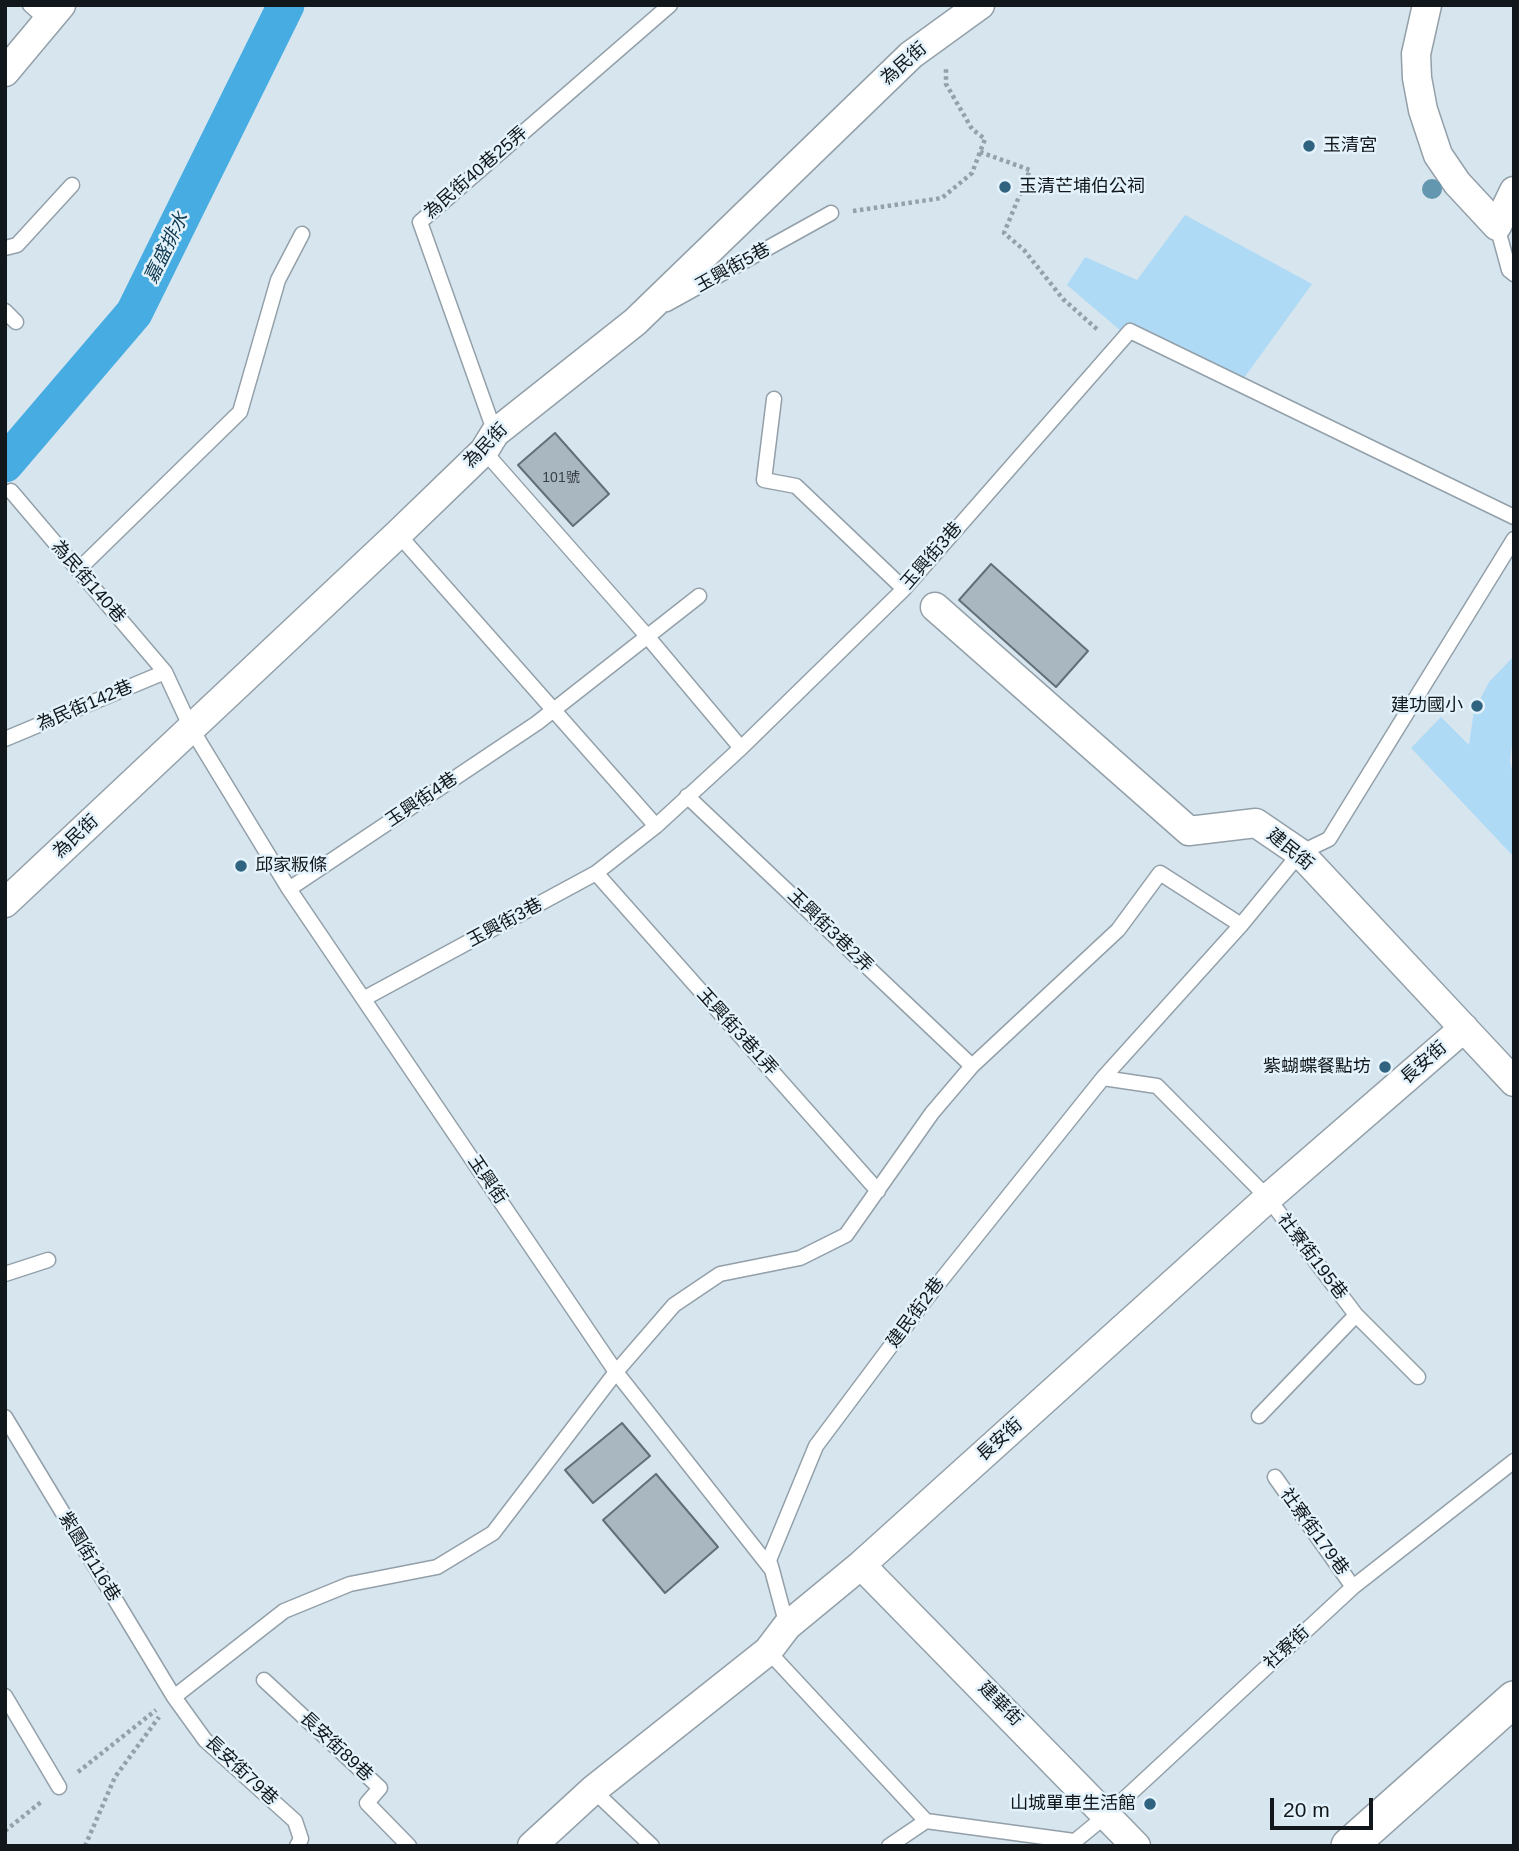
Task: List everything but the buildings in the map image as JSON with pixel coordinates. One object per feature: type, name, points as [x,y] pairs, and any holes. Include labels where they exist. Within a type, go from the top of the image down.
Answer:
[{"type":"street","name":"為民街","points":[[5,903],[398,534],[489,442],[635,322],[911,55],[980,5]]},
{"type":"street","points":[[1427,5],[1416,54],[1423,110],[1438,155],[1457,183],[1497,226],[1514,191]]},
{"type":"street","points":[[5,72],[46,11]]},
{"type":"street","name":"建民街","points":[[935,607],[1189,831],[1256,823],[1300,853],[1514,1082]]},
{"type":"street","name":"長安街","points":[[531,1846],[593,1790],[768,1651],[787,1626],[861,1565],[1268,1198],[1464,1028]]},
{"type":"street","name":"建華街","points":[[861,1565],[1108,1814],[1136,1846]]},
{"type":"street","points":[[1349,1846],[1514,1699]]},
{"type":"lane","name":"為民街40巷25弄","points":[[489,442],[420,222],[670,5]]},
{"type":"lane","points":[[5,248],[17,245],[72,185]]},
{"type":"lane","name":"玉興街5巷","points":[[635,322],[831,213]]},
{"type":"lane","points":[[1497,226],[1509,271],[1514,274]]},
{"type":"lane","points":[[78,570],[240,412],[278,280],[302,234]]},
{"type":"lane","points":[[1115,346],[1130,331],[1514,517]]},
{"type":"lane","name":"玉興街3巷","points":[[365,998],[596,873],[656,826],[741,748],[904,589],[1115,346]]},
{"type":"lane","points":[[774,399],[764,480],[796,486],[904,589]]},
{"type":"lane","points":[[489,442],[741,748]]},
{"type":"lane","name":"為民街140巷","points":[[11,492],[165,672],[191,728]]},
{"type":"lane","points":[[398,534],[656,826]]},
{"type":"lane","points":[[1300,853],[1329,839],[1514,539]]},
{"type":"lane","name":"玉興街4巷","points":[[289,889],[554,710],[699,596]]},
{"type":"lane","name":"為民街142巷","points":[[5,740],[165,672]]},
{"type":"lane","name":"玉興街","points":[[191,728],[289,889],[616,1372],[772,1570],[787,1626]]},
{"type":"lane","name":"玉興街3巷2弄","points":[[687,796],[972,1066]]},
{"type":"lane","name":"建民街2巷","points":[[772,1570],[769,1560],[816,1446],[926,1298],[1103,1078],[1241,925],[1300,853]]},
{"type":"lane","name":"玉興街3巷1弄","points":[[596,873],[878,1191]]},
{"type":"lane","points":[[174,1697],[284,1611],[350,1584],[437,1567],[493,1533],[616,1372],[674,1305],[720,1274],[800,1258],[846,1235],[932,1113],[972,1066],[1118,930],[1160,873],[1241,925]]},
{"type":"lane","name":"社寮街195巷","points":[[1103,1078],[1157,1086],[1268,1198],[1356,1315],[1418,1377]]},
{"type":"lane","points":[[5,1274],[48,1260]]},
{"type":"lane","name":"社寮街195巷","points":[[1259,1416],[1356,1315]]},
{"type":"lane","name":"紫園街116巷","points":[[5,1417],[174,1697]]},
{"type":"lane","name":"社寮街","points":[[1071,1844],[1108,1814],[1353,1587],[1514,1461]]},
{"type":"lane","name":"社寮街179巷","points":[[1275,1477],[1353,1587]]},
{"type":"lane","points":[[768,1651],[926,1821],[1071,1844]]},
{"type":"lane","name":"長安街89巷","points":[[264,1680],[380,1788],[367,1803],[409,1846]]},
{"type":"lane","points":[[5,1696],[59,1787]]},
{"type":"lane","name":"長安街79巷","points":[[174,1697],[205,1740],[295,1821],[300,1839],[297,1846]]},
{"type":"lane","points":[[593,1790],[652,1846]]},
{"type":"lane","points":[[889,1846],[926,1821]]},
{"type":"path","points":[[831,213],[910,205],[942,198],[972,173],[985,139],[972,130],[946,84]]},
{"type":"path","points":[[980,152],[1030,170],[1004,233],[1024,250],[1063,299],[1115,346]]},
{"type":"path","points":[[5,1831],[174,1697]]},
{"type":"path","points":[[85,1846],[116,1777],[174,1697]]},
{"type":"shaded area","points":[[1185,215],[1312,284],[1236,389],[1128,337],[1067,285],[1085,257],[1137,280]]},
{"type":"shaded area","points":[[1514,656],[1514,727],[1510,762],[1514,778],[1514,857],[1411,748],[1441,717],[1469,745],[1474,711],[1489,682]]},
{"type":"waterway","name":"嘉盛排水","points":[[5,464],[134,313],[286,5]]},
{"type":"place","name":"玉清宮","points":[[1309,146]]},
{"type":"place","name":"玉清芒埔伯公祠","points":[[1005,187]]},
{"type":"place","name":"建功國小","points":[[1477,706]]},
{"type":"place","name":"邱家粄條","points":[[241,866]]},
{"type":"place","name":"紫蝴蝶餐點坊","points":[[1385,1067]]},
{"type":"place","name":"山城單車生活館","points":[[1150,1804]]}]
